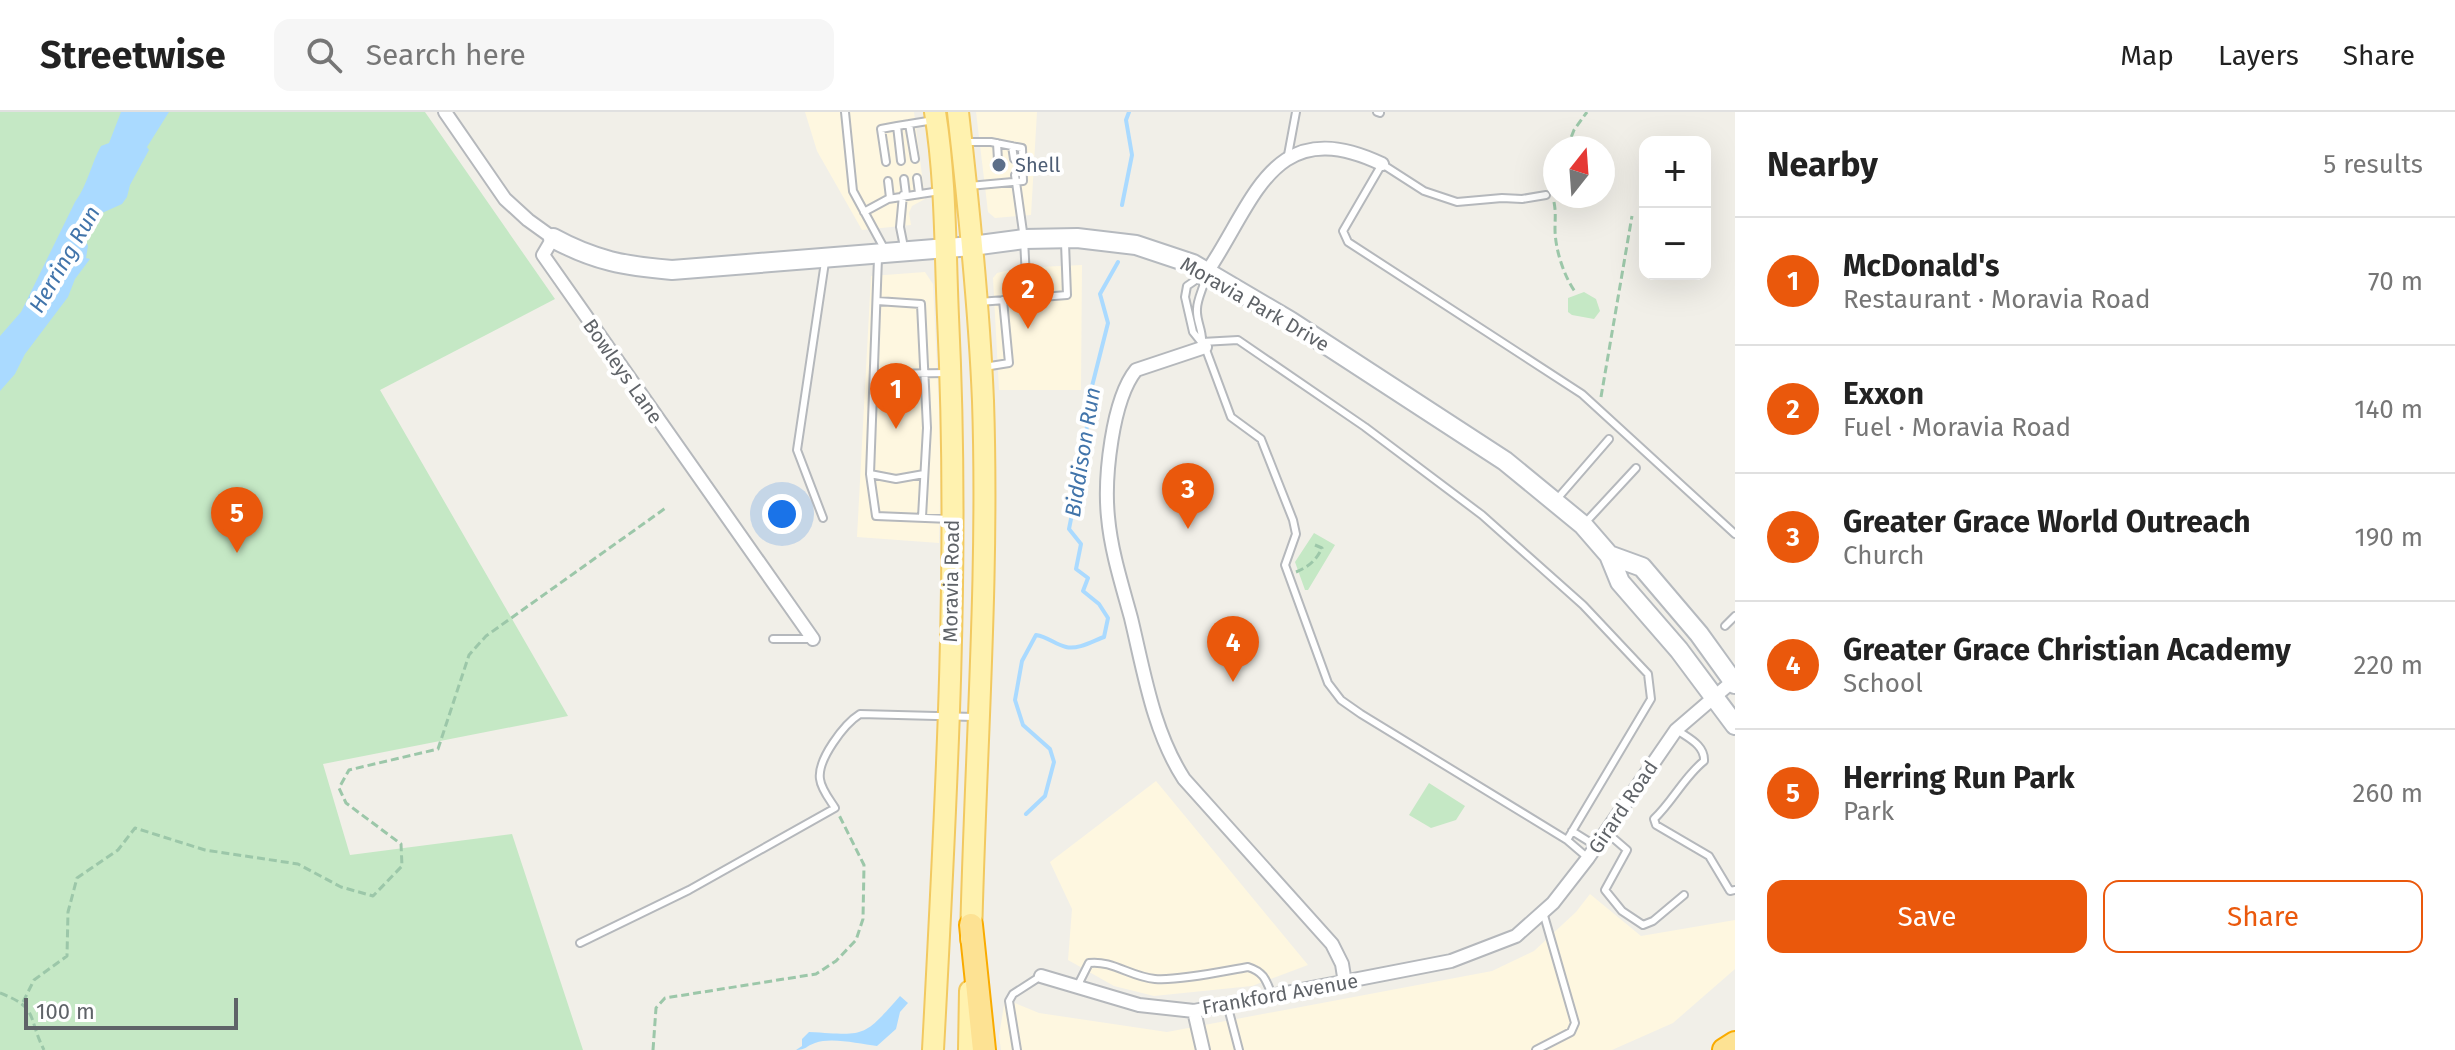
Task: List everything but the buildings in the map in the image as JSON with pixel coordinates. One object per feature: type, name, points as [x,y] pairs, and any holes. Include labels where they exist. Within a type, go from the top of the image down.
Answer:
[{"type":"highway","points":[[971,925],[984,1050]]},
{"type":"highway","points":[[1724,1050],[1735,1043]]},
{"type":"main road","name":"Moravia Road","points":[[958,112],[967,186],[980,367],[982,535],[969,1050]]},
{"type":"main road","name":"Moravia Road","points":[[933,1050],[944,853],[954,433],[943,162],[936,116]]},
{"type":"main road","name":"Moravia Park Drive","points":[[553,238],[577,251],[624,266],[672,270],[1065,238],[1136,245],[1182,260],[1290,321],[1505,461],[1583,525],[1609,555],[1620,582],[1679,650],[1735,725]]},
{"type":"main road","name":"Moravia Park Drive","points":[[1609,555],[1642,567],[1734,681]]},
{"type":"street","points":[[445,112],[505,199],[553,238]]},
{"type":"street","points":[[1207,272],[1254,190],[1288,155],[1313,148],[1338,146],[1382,164]]},
{"type":"street","name":"Bowleys Lane","points":[[553,238],[543,255],[813,639]]},
{"type":"street","points":[[1203,345],[1136,370],[1129,379],[1116,413],[1112,443],[1107,503],[1111,542],[1157,724],[1171,760],[1184,779],[1332,944],[1342,964],[1345,983]]},
{"type":"street","name":"Girard Road","points":[[1516,936],[1542,912],[1588,858],[1676,730],[1734,681]]},
{"type":"street","name":"Frankford Avenue","points":[[1041,976],[1139,1005],[1194,1011],[1451,961],[1516,936]]},
{"type":"street","points":[[1194,1011],[1203,1050]]},
{"type":"lane","points":[[845,112],[853,191],[890,253]]},
{"type":"lane","points":[[1288,155],[1296,112]]},
{"type":"lane","points":[[886,162],[881,129],[936,116]]},
{"type":"lane","points":[[909,124],[915,159]]},
{"type":"lane","points":[[897,126],[901,161]]},
{"type":"lane","points":[[962,142],[997,143],[1022,148],[1023,181],[1016,178],[967,186]]},
{"type":"lane","points":[[997,143],[998,160]]},
{"type":"lane","points":[[1012,146],[1014,159]]},
{"type":"lane","points":[[1543,195],[1457,202],[1424,191],[1382,164],[1343,231],[1348,242],[1582,394],[1735,534]]},
{"type":"lane","points":[[917,178],[919,193]]},
{"type":"lane","points":[[1016,178],[1027,298]]},
{"type":"lane","points":[[904,179],[900,227],[877,301],[870,474],[876,516],[952,519]]},
{"type":"lane","points":[[888,181],[890,198]]},
{"type":"lane","points":[[864,212],[890,198],[944,191]]},
{"type":"lane","points":[[976,302],[1067,295],[1065,238]]},
{"type":"lane","points":[[823,518],[797,450],[826,259]]},
{"type":"lane","points":[[1207,272],[1187,286],[1185,297],[1193,332],[1203,345],[1231,417],[1261,439],[1293,520],[1296,534],[1285,562],[1328,683],[1341,700],[1567,840],[1588,858]]},
{"type":"lane","points":[[1203,345],[1197,305],[1207,272]]},
{"type":"lane","points":[[980,367],[1009,363],[1003,300]]},
{"type":"lane","points":[[877,301],[921,304],[927,428],[922,517]]},
{"type":"lane","points":[[1203,345],[1238,340],[1380,438],[1482,515],[1583,605],[1648,674],[1651,699],[1567,840]]},
{"type":"lane","points":[[875,374],[951,373]]},
{"type":"lane","points":[[1554,502],[1609,439]]},
{"type":"lane","points":[[1583,525],[1636,468]]},
{"type":"lane","points":[[870,474],[896,479],[924,474]]},
{"type":"lane","points":[[1725,626],[1735,616]]},
{"type":"lane","points":[[773,639],[813,639]]},
{"type":"lane","points":[[580,943],[689,890],[835,808],[821,784],[821,766],[845,725],[860,714],[978,717]]},
{"type":"lane","points":[[1676,730],[1698,744],[1704,752],[1704,761],[1654,819],[1656,825],[1709,856],[1730,891],[1735,890]]},
{"type":"lane","points":[[1572,831],[1596,846]]},
{"type":"lane","points":[[1605,831],[1627,850],[1605,890],[1622,911],[1643,925],[1653,921],[1684,895]]},
{"type":"lane","points":[[1536,1050],[1571,1032],[1575,1023],[1542,912]]},
{"type":"lane","points":[[1077,987],[1089,963],[1102,962],[1124,972],[1155,979],[1248,967],[1259,970],[1265,977],[1272,996]]},
{"type":"lane","points":[[1017,1050],[1009,1001],[1013,994],[1041,976]]},
{"type":"lane","points":[[1227,1004],[1239,1050]]},
{"type":"path","points":[[1572,136],[1587,112]]},
{"type":"path","points":[[1554,208],[1555,231],[1568,282],[1576,293]]},
{"type":"path","points":[[1599,409],[1632,216]]},
{"type":"path","points":[[23,1002],[34,980],[67,956],[68,912],[77,878],[118,850],[135,828],[205,850],[298,864],[341,887],[373,896],[402,866],[401,844],[346,803],[339,788],[349,770],[438,749],[469,655],[486,636],[667,507]]},
{"type":"path","points":[[1288,575],[1309,567],[1322,548],[1315,545]]},
{"type":"path","points":[[653,1050],[656,1008],[665,998],[816,974],[836,961],[856,940],[863,919],[864,865],[835,808]]},
{"type":"path","points":[[0,993],[23,1002],[29,1009],[44,1050]]},
{"type":"shaded area","points":[[805,112],[914,112],[925,199],[912,206],[909,213],[911,225],[862,230],[817,151]]},
{"type":"shaded area","points":[[976,112],[1037,112],[1031,215],[995,218],[988,212]]},
{"type":"shaded area","points":[[1082,265],[1081,390],[999,390],[993,278],[997,273],[1018,268]]},
{"type":"shaded area","points":[[925,272],[933,284],[941,452],[939,543],[857,537],[871,276]]},
{"type":"shaded area","points":[[1156,781],[1308,965],[1252,986],[1154,996],[1114,986],[1068,960],[1072,909],[1050,862]]},
{"type":"shaded area","points":[[1590,894],[1641,936],[1735,920],[1735,969],[1673,1023],[1612,1050],[1001,1050],[999,1036],[1005,999],[1039,1013],[1167,1032],[1492,971],[1534,951],[1576,912]]},
{"type":"green space","points":[[0,112],[425,112],[555,299],[380,390],[568,716],[323,764],[350,855],[512,834],[583,1050],[0,1050]]},
{"type":"green space","points":[[1584,292],[1596,299],[1600,311],[1594,319],[1568,312],[1568,298]]},
{"type":"green space","points":[[1314,533],[1335,545],[1308,590],[1305,590],[1295,562]]},
{"type":"green space","points":[[1429,783],[1465,806],[1456,820],[1431,828],[1409,815]]},
{"type":"water","name":"Herring Run","points":[[121,112],[169,112],[147,147],[149,150],[127,197],[122,204],[102,213],[85,238],[88,246],[86,258],[90,259],[75,279],[68,297],[0,391],[0,336],[21,312],[101,146],[109,143]]},
{"type":"water","points":[[900,996],[908,1003],[900,1012],[896,1029],[877,1046],[829,1041],[796,1050],[802,1046],[802,1039],[809,1032],[842,1034],[870,1027]]},
{"type":"waterway","name":"Biddison Run","points":[[1122,205],[1132,155],[1126,120],[1129,112]]},
{"type":"waterway","name":"Biddison Run","points":[[1026,814],[1045,796],[1054,762],[1050,749],[1023,725],[1015,700],[1022,661],[1036,635],[1066,647],[1080,646],[1104,637],[1108,618],[1099,604],[1083,591],[1088,578],[1076,569],[1081,544],[1069,529],[1086,443],[1088,402],[1108,323],[1100,294],[1118,262]]},
{"type":"place","name":"Shell","points":[[999,165]]},
{"type":"place","name":"Exxon","points":[[1028,329]]},
{"type":"place","name":"McDonald's","points":[[896,429]]},
{"type":"place","name":"Greater Grace World Outreach","points":[[1188,529]]},
{"type":"place","name":"Herring Run Park","points":[[237,553]]},
{"type":"place","name":"Greater Grace Christian Academy","points":[[1233,682]]}]
